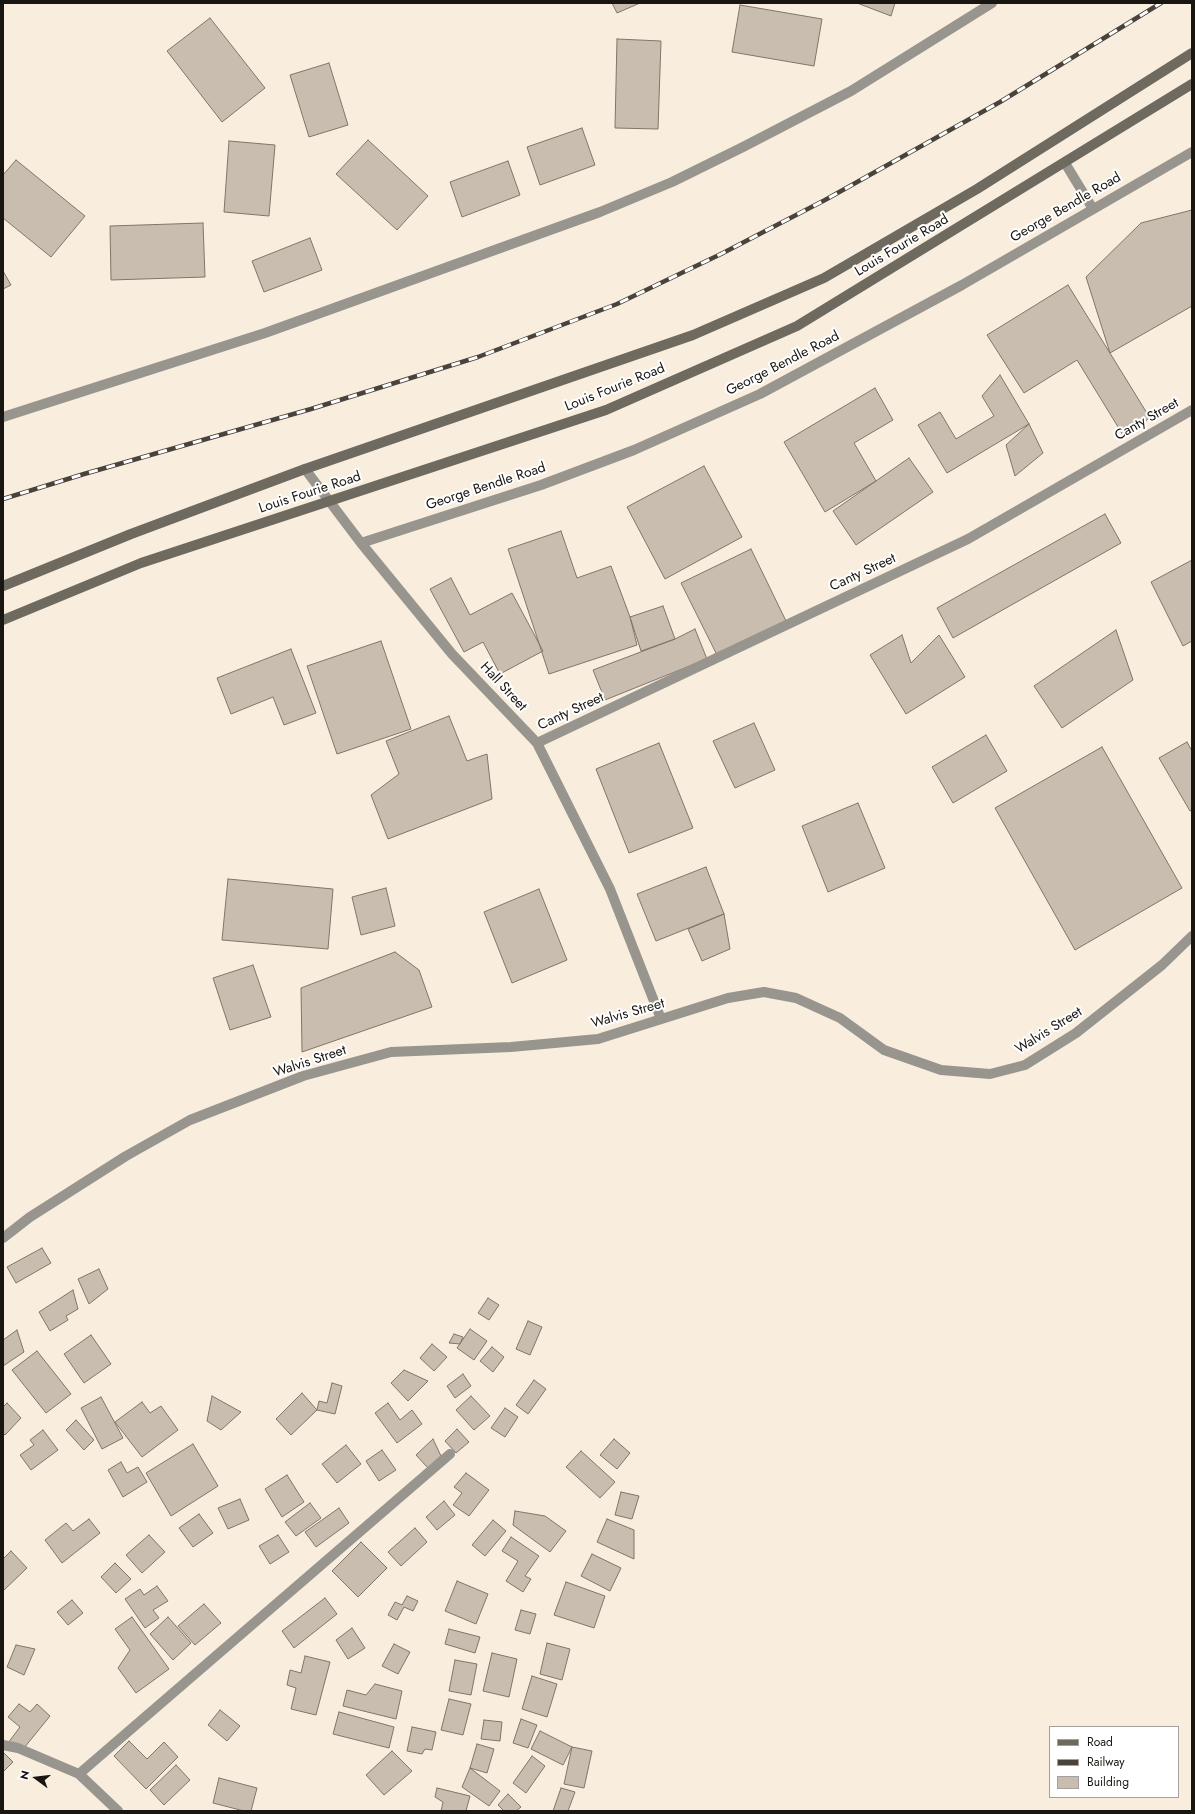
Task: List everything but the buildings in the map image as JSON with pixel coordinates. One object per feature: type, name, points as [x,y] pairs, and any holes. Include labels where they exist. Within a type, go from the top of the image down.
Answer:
[{"type":"main road","name":"Louis Fourie Road","points":[[3,586],[131,534],[305,469],[693,335],[824,278],[977,189],[1192,53]]},
{"type":"main road","name":"Louis Fourie Road","points":[[3,620],[141,563],[606,410],[797,326],[1192,84]]},
{"type":"street","points":[[3,417],[265,333],[600,212],[672,182],[851,91],[992,3]]},
{"type":"street","name":"George Bendle Road","points":[[361,543],[541,485],[634,450],[760,394],[962,285],[1192,152]]},
{"type":"street","points":[[1064,163],[1093,209]]},
{"type":"street","name":"Canty Street","points":[[537,743],[968,539],[1192,410]]},
{"type":"street","name":"Hall Street","points":[[305,469],[361,543],[452,654],[537,743],[610,889],[661,1019]]},
{"type":"street","name":"Walvis Street","points":[[3,1238],[30,1217],[126,1156],[190,1120],[303,1076],[391,1052],[511,1047],[598,1039],[728,998],[764,992],[796,998],[840,1018],[884,1050],[941,1070],[990,1074],[1025,1065],[1076,1033],[1162,965],[1192,936]]},
{"type":"street","points":[[79,1774],[450,1454]]},
{"type":"street","points":[[3,1745],[18,1748],[79,1774],[118,1811]]},
{"type":"railway","points":[[3,499],[84,474],[311,409],[478,357],[617,304],[721,254],[825,200],[1000,102],[1161,3]]}]
